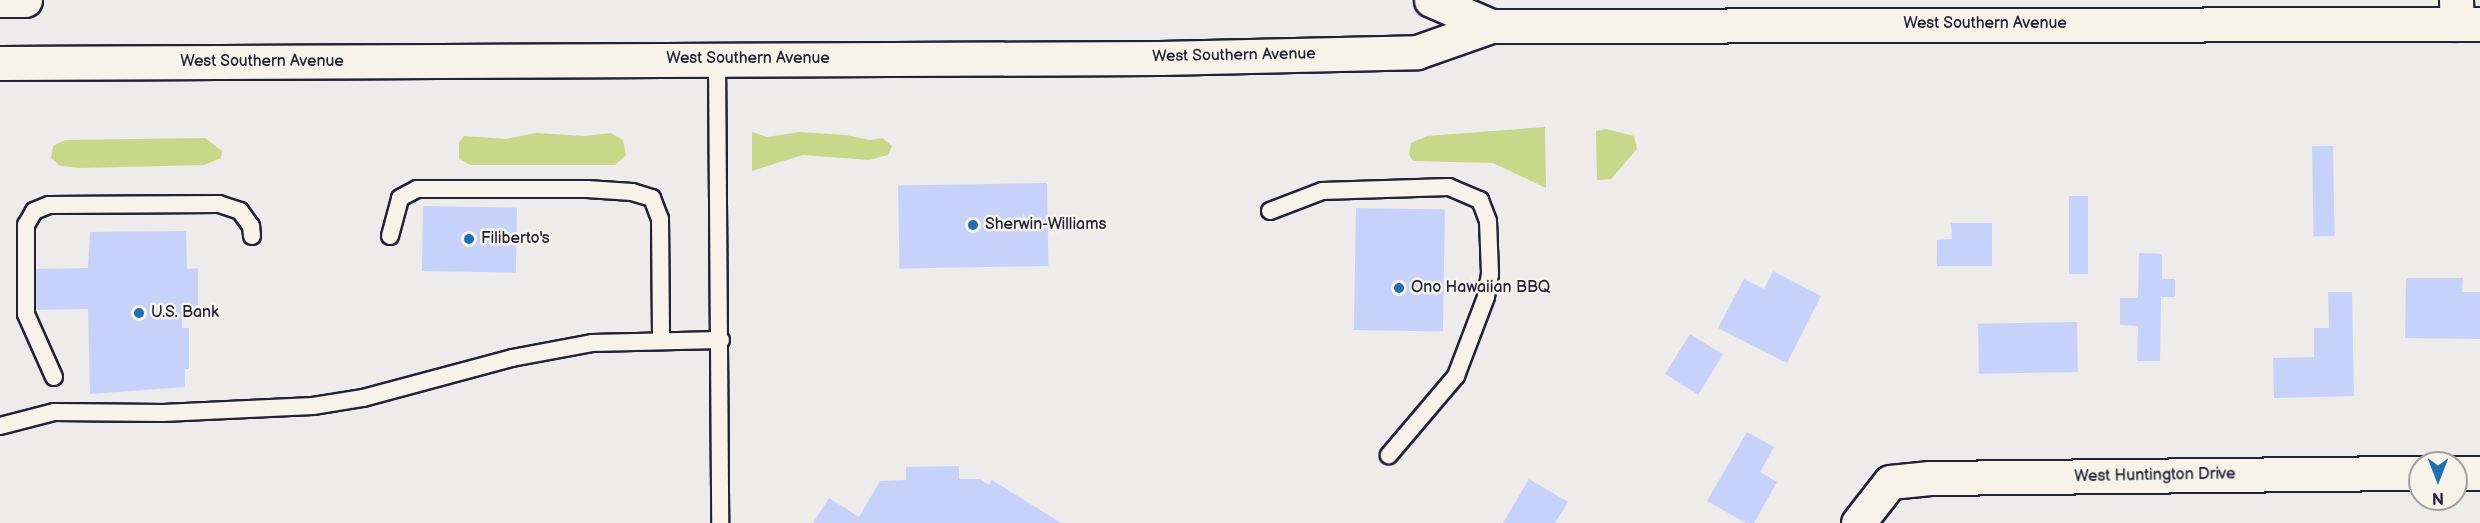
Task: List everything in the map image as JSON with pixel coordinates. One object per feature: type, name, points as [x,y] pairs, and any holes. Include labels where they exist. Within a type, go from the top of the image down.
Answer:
[{"type":"main road","points":[[0,0],[25,0]]},
{"type":"main road","name":"West Southern Avenue","points":[[1431,0],[1491,26]]},
{"type":"main road","name":"West Southern Avenue","points":[[0,63],[1160,58],[1418,52],[1491,26],[2464,16]]},
{"type":"main road","name":"West Huntington Drive","points":[[1858,523],[1890,482],[1930,477],[2408,473]]},
{"type":"lane","points":[[717,59],[721,340],[720,523]]},
{"type":"lane","points":[[1270,211],[1322,190],[1449,187],[1480,200],[1488,220],[1486,297],[1456,376],[1389,455]]},
{"type":"lane","points":[[390,236],[400,198],[417,189],[587,189],[632,192],[652,198],[660,219],[661,341]]},
{"type":"lane","points":[[54,377],[26,314],[26,225],[34,211],[49,205],[219,204],[240,211],[251,226],[252,237]]},
{"type":"lane","points":[[0,426],[54,412],[163,413],[313,406],[363,398],[512,358],[580,345],[721,340]]},
{"type":"green space","points":[[1545,127],[1546,188],[1493,163],[1413,161],[1409,154],[1411,143],[1427,136]]},
{"type":"green space","points":[[1606,129],[1634,136],[1637,149],[1611,179],[1597,180],[1596,131]]},
{"type":"green space","points":[[752,132],[767,137],[800,132],[846,135],[870,140],[882,138],[892,146],[888,155],[869,160],[803,155],[752,171]]},
{"type":"green space","points":[[536,133],[585,136],[611,133],[623,140],[626,155],[615,165],[470,165],[459,159],[459,143],[464,136],[506,139]]},
{"type":"green space","points":[[205,138],[222,151],[221,158],[204,165],[81,168],[60,166],[51,158],[53,146],[65,140]]},
{"type":"building","points":[[2312,146],[2333,146],[2335,236],[2314,236]]},
{"type":"building","name":"Sherwin-Williams","points":[[1047,183],[1048,266],[899,269],[898,186]]},
{"type":"building","points":[[2069,196],[2088,196],[2088,274],[2069,274]]},
{"type":"building","name":"Filiberto's","points":[[423,206],[517,208],[516,273],[422,271]]},
{"type":"building","name":"Ono Hawaiian BBQ","points":[[1356,208],[1445,210],[1443,332],[1354,330]]},
{"type":"building","points":[[1951,223],[1992,223],[1992,266],[1937,266],[1937,240],[1952,239]]},
{"type":"building","name":"U.S. Bank","points":[[186,231],[187,269],[198,268],[198,313],[182,313],[182,328],[189,328],[189,369],[185,369],[185,387],[90,394],[88,309],[34,310],[34,269],[88,268],[90,232]]},
{"type":"building","points":[[2139,253],[2162,254],[2162,279],[2175,279],[2175,297],[2161,297],[2160,361],[2137,361],[2138,326],[2120,325],[2120,298],[2138,298]]},
{"type":"building","points":[[1773,271],[1821,296],[1787,363],[1718,328],[1744,279],[1764,289]]},
{"type":"building","points":[[2406,278],[2463,278],[2462,292],[2480,292],[2480,339],[2405,338]]},
{"type":"building","points":[[2328,292],[2352,292],[2354,396],[2274,398],[2273,358],[2314,357],[2314,328],[2329,328]]},
{"type":"building","points":[[2077,322],[2078,372],[1979,374],[1978,324]]},
{"type":"building","points":[[1690,334],[1723,355],[1698,395],[1665,374]]},
{"type":"building","points":[[1747,432],[1774,447],[1760,472],[1777,482],[1754,523],[1746,523],[1707,501]]},
{"type":"building","points":[[959,466],[959,479],[980,479],[989,485],[992,480],[1061,523],[813,523],[829,498],[859,517],[880,481],[906,480],[906,467]]},
{"type":"building","points":[[1529,479],[1568,502],[1555,523],[1503,523]]},
{"type":"place","name":"Sherwin-Williams","points":[[973,225]]},
{"type":"place","name":"Filiberto's","points":[[469,239]]},
{"type":"place","name":"Ono Hawaiian BBQ","points":[[1399,288]]},
{"type":"place","name":"U.S. Bank","points":[[139,313]]}]
